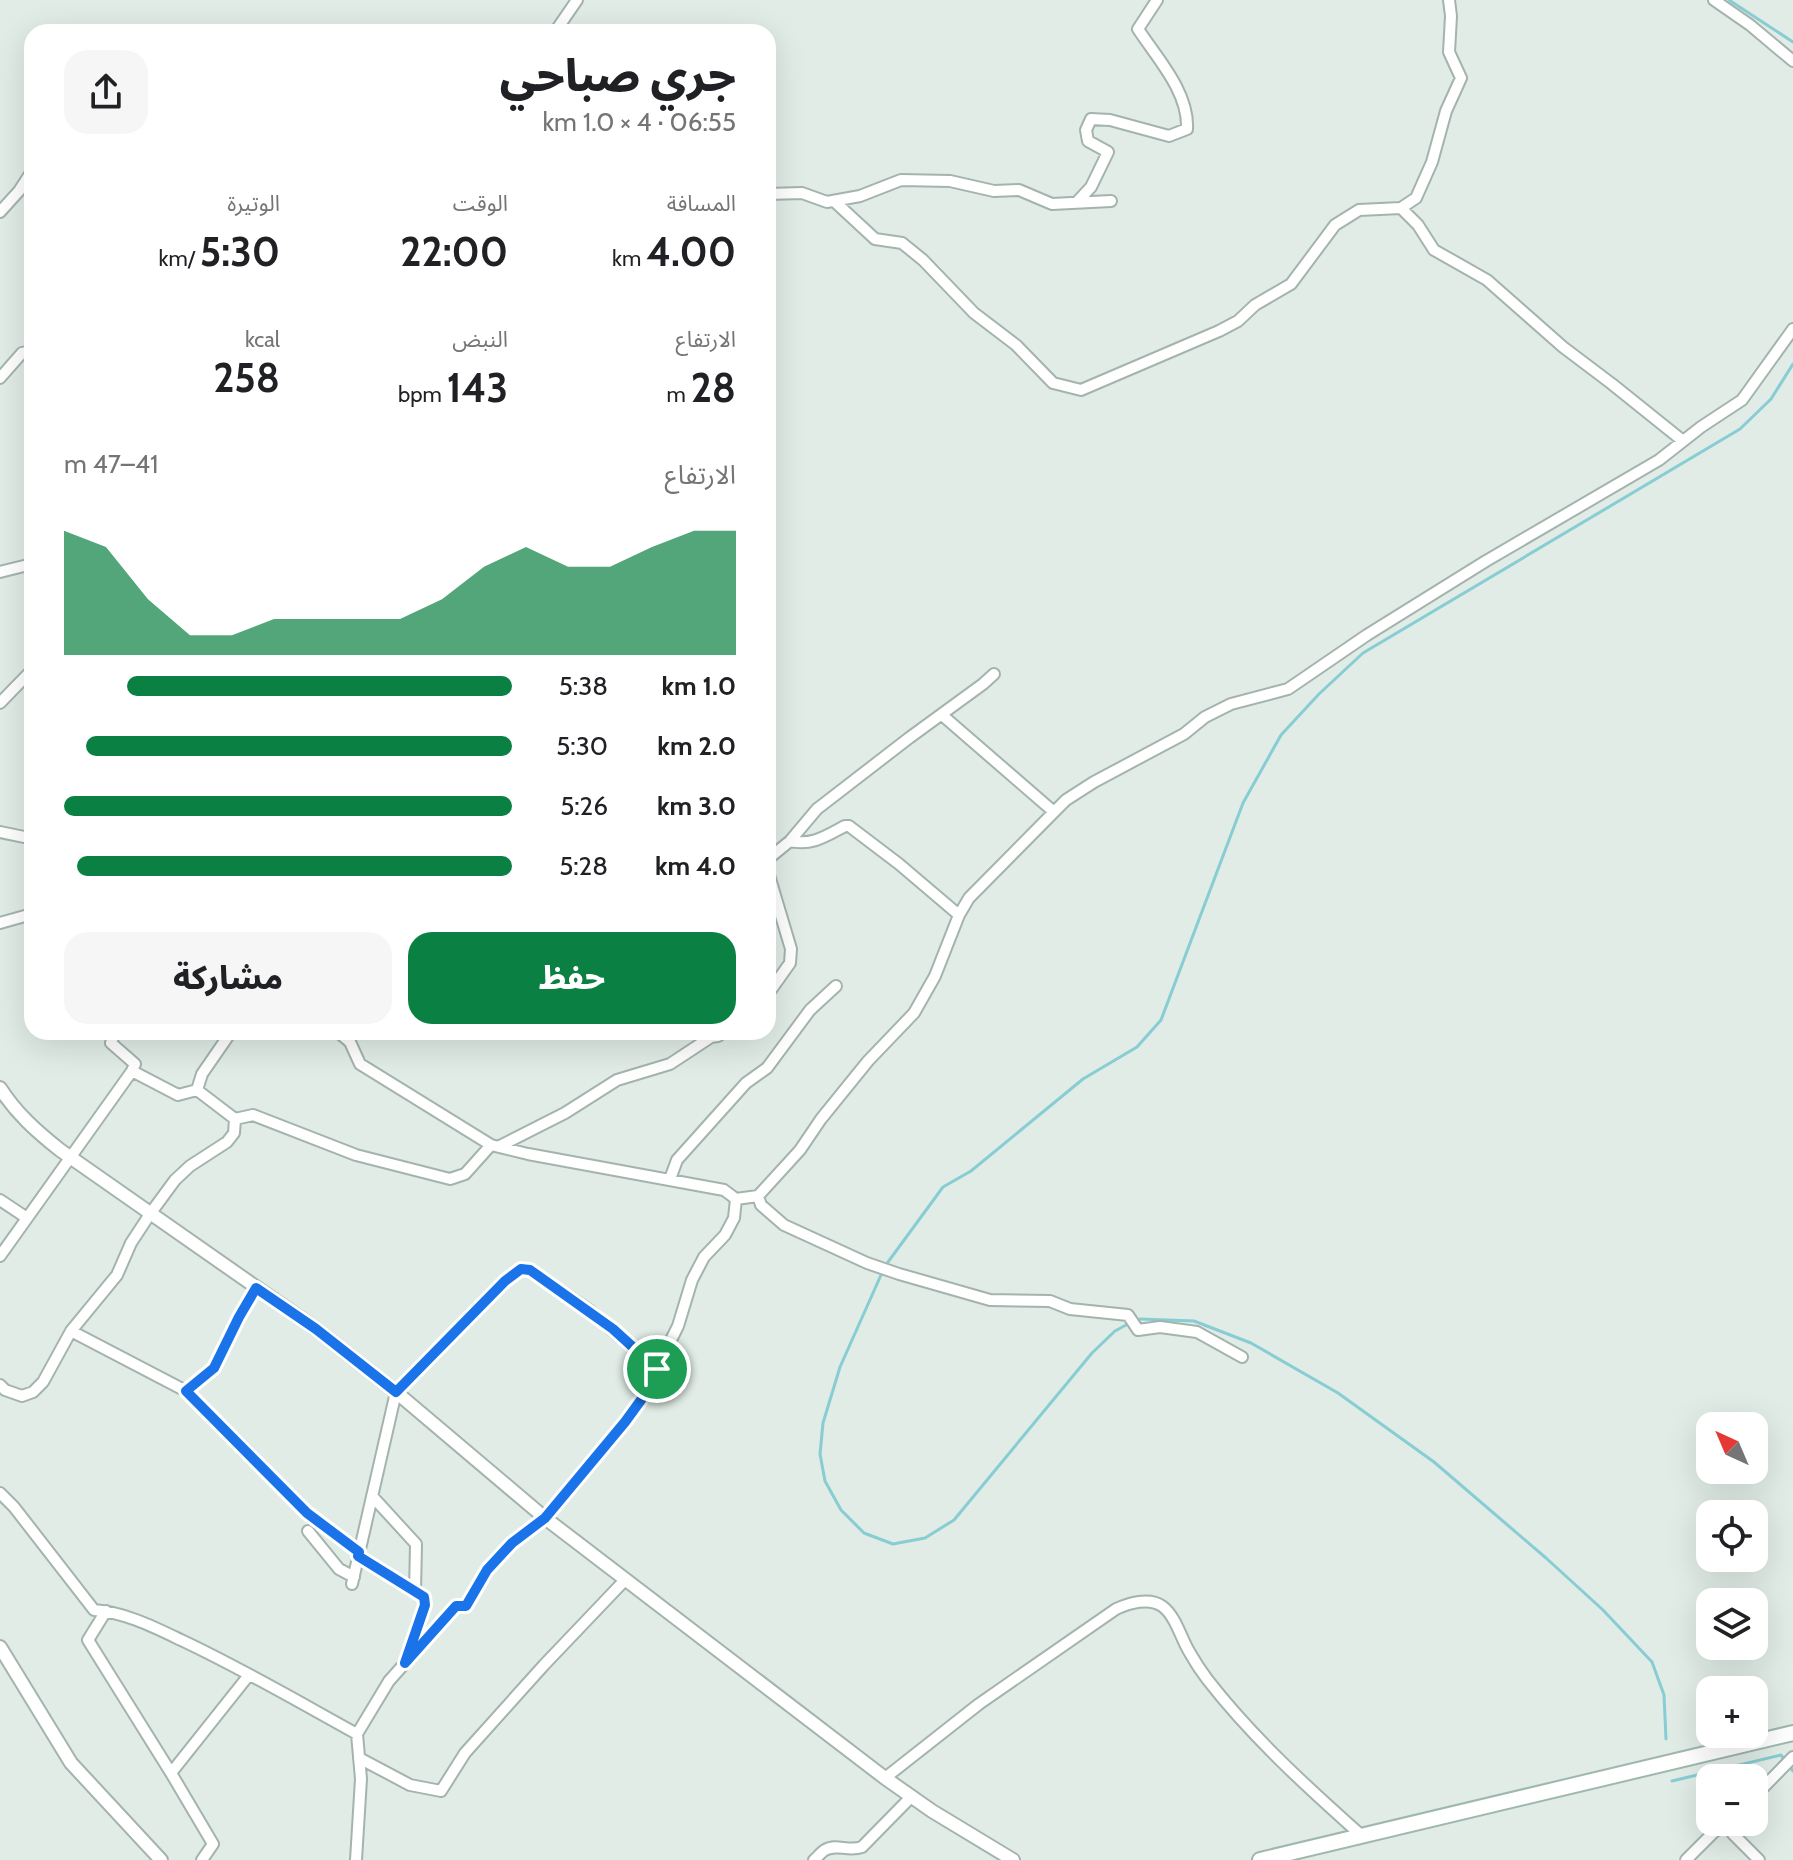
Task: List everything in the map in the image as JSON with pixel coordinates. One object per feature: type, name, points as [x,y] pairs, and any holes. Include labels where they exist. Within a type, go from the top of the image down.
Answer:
[{"type":"main road","points":[[1260,1860],[1793,1733]]},
{"type":"street","points":[[560,24],[577,0]]},
{"type":"street","points":[[1078,201],[1091,187],[1108,152],[1088,141],[1086,130],[1091,119],[1110,120],[1169,136],[1187,129],[1188,114],[1175,85],[1138,29],[1157,0]]},
{"type":"street","points":[[834,201],[875,239],[902,243],[923,260],[974,313],[1016,345],[1053,383],[1081,390],[1238,321],[1255,305],[1291,284],[1335,225],[1359,210],[1401,208],[1416,198],[1432,162],[1446,111],[1461,78],[1449,52],[1449,0]]},
{"type":"street","points":[[1714,0],[1793,61]]},
{"type":"street","points":[[776,194],[802,193],[827,202],[860,196],[901,180],[950,181],[994,191],[1019,190],[1052,204],[1111,201]]},
{"type":"street","points":[[0,212],[24,183]]},
{"type":"street","points":[[1401,208],[1418,225],[1434,250],[1487,280],[1563,347],[1683,441]]},
{"type":"street","points":[[348,1040],[360,1064],[496,1146],[724,1190],[736,1199],[758,1196],[800,1150],[868,1061],[914,1013],[935,976],[969,898],[1066,800],[1231,704],[1288,689],[1486,561],[1659,460],[1742,400],[1793,329]]},
{"type":"street","points":[[0,378],[24,353]]},
{"type":"street","points":[[0,572],[24,566]]},
{"type":"street","points":[[776,852],[817,809],[994,674]]},
{"type":"street","points":[[0,703],[24,678]]},
{"type":"street","points":[[942,715],[1054,812]]},
{"type":"street","points":[[790,841],[818,841],[849,826],[959,915]]},
{"type":"street","points":[[0,832],[24,837]]},
{"type":"street","points":[[776,899],[791,949],[790,963],[776,983]]},
{"type":"street","points":[[0,923],[24,916]]},
{"type":"street","points":[[670,1179],[677,1160],[746,1083],[767,1068],[810,1010],[836,986]]},
{"type":"street","points":[[0,1256],[132,1071],[135,1064],[111,1043],[112,1040]]},
{"type":"street","points":[[197,1090],[202,1074],[225,1040]]},
{"type":"street","points":[[197,1090],[235,1119],[253,1115],[356,1155],[450,1179],[465,1174],[496,1146],[565,1113],[617,1080],[670,1064],[706,1040]]},
{"type":"street","points":[[132,1071],[178,1095],[197,1090]]},
{"type":"street","points":[[0,1088],[13,1108],[39,1134],[70,1158],[316,1329],[545,1518],[885,1778],[1013,1860]]},
{"type":"street","points":[[0,1385],[22,1396],[33,1392],[43,1382],[71,1331],[117,1275],[131,1243],[150,1214],[175,1180],[190,1166],[227,1142],[234,1133],[235,1119]]},
{"type":"street","points":[[758,1196],[761,1205],[784,1225],[867,1263],[899,1274],[990,1300],[1050,1301],[1070,1309],[1128,1315],[1138,1330],[1160,1327],[1197,1332],[1242,1357]]},
{"type":"street","points":[[356,1860],[361,1779],[357,1734],[389,1681],[456,1606],[466,1606],[487,1570],[512,1543],[545,1518],[641,1400],[678,1326],[692,1280],[704,1257],[725,1235],[734,1218],[736,1199]]},
{"type":"street","points":[[0,1200],[27,1218]]},
{"type":"street","points":[[308,1531],[339,1569],[353,1580],[396,1392],[505,1281],[521,1269],[530,1270],[589,1310],[657,1369]]},
{"type":"street","points":[[186,1391],[214,1368],[256,1288]]},
{"type":"street","points":[[71,1331],[186,1391],[307,1513],[359,1554],[424,1597],[425,1605],[405,1663]]},
{"type":"street","points":[[0,1493],[94,1610],[150,1625],[213,1655],[357,1734]]},
{"type":"street","points":[[372,1496],[416,1544],[415,1592]]},
{"type":"street","points":[[359,1758],[410,1785],[441,1791],[465,1753],[625,1580]]},
{"type":"street","points":[[885,1778],[979,1704],[1116,1609],[1130,1602],[1157,1604],[1165,1608],[1189,1653],[1208,1679],[1278,1759],[1362,1836]]},
{"type":"street","points":[[106,1611],[88,1640],[213,1844],[202,1860]]},
{"type":"street","points":[[0,1647],[71,1763],[161,1860]]},
{"type":"street","points":[[171,1773],[249,1675]]},
{"type":"street","points":[[1768,1783],[1793,1757]]},
{"type":"street","points":[[814,1860],[826,1849],[834,1847],[852,1851],[862,1847],[912,1796]]},
{"type":"street","points":[[1686,1860],[1710,1836]]},
{"type":"street","points":[[1735,1836],[1759,1860]]},
{"type":"waterway","points":[[1729,0],[1793,42]]},
{"type":"waterway","points":[[888,1262],[943,1187],[971,1171],[1083,1079],[1137,1047],[1161,1020],[1243,803],[1281,735],[1319,694],[1363,653],[1740,429],[1771,399],[1793,364]]},
{"type":"waterway","points":[[881,1275],[840,1367],[823,1423],[820,1454],[825,1481],[841,1510],[864,1533],[893,1544],[925,1538],[954,1520],[1092,1353],[1126,1325]]},
{"type":"waterway","points":[[1140,1319],[1194,1321],[1251,1343],[1338,1393],[1434,1462],[1603,1610],[1652,1662],[1664,1695],[1666,1739]]},
{"type":"waterway","points":[[1672,1781],[1781,1755],[1793,1771]]},
{"type":"route","points":[[521,1269],[530,1270],[589,1310],[657,1369],[625,1422],[545,1518],[512,1543],[487,1570],[466,1606],[456,1606],[405,1663],[425,1605],[424,1597],[358,1556],[359,1552],[307,1513],[186,1391],[214,1368],[256,1288],[316,1329],[396,1392],[505,1281],[521,1269]]}]
